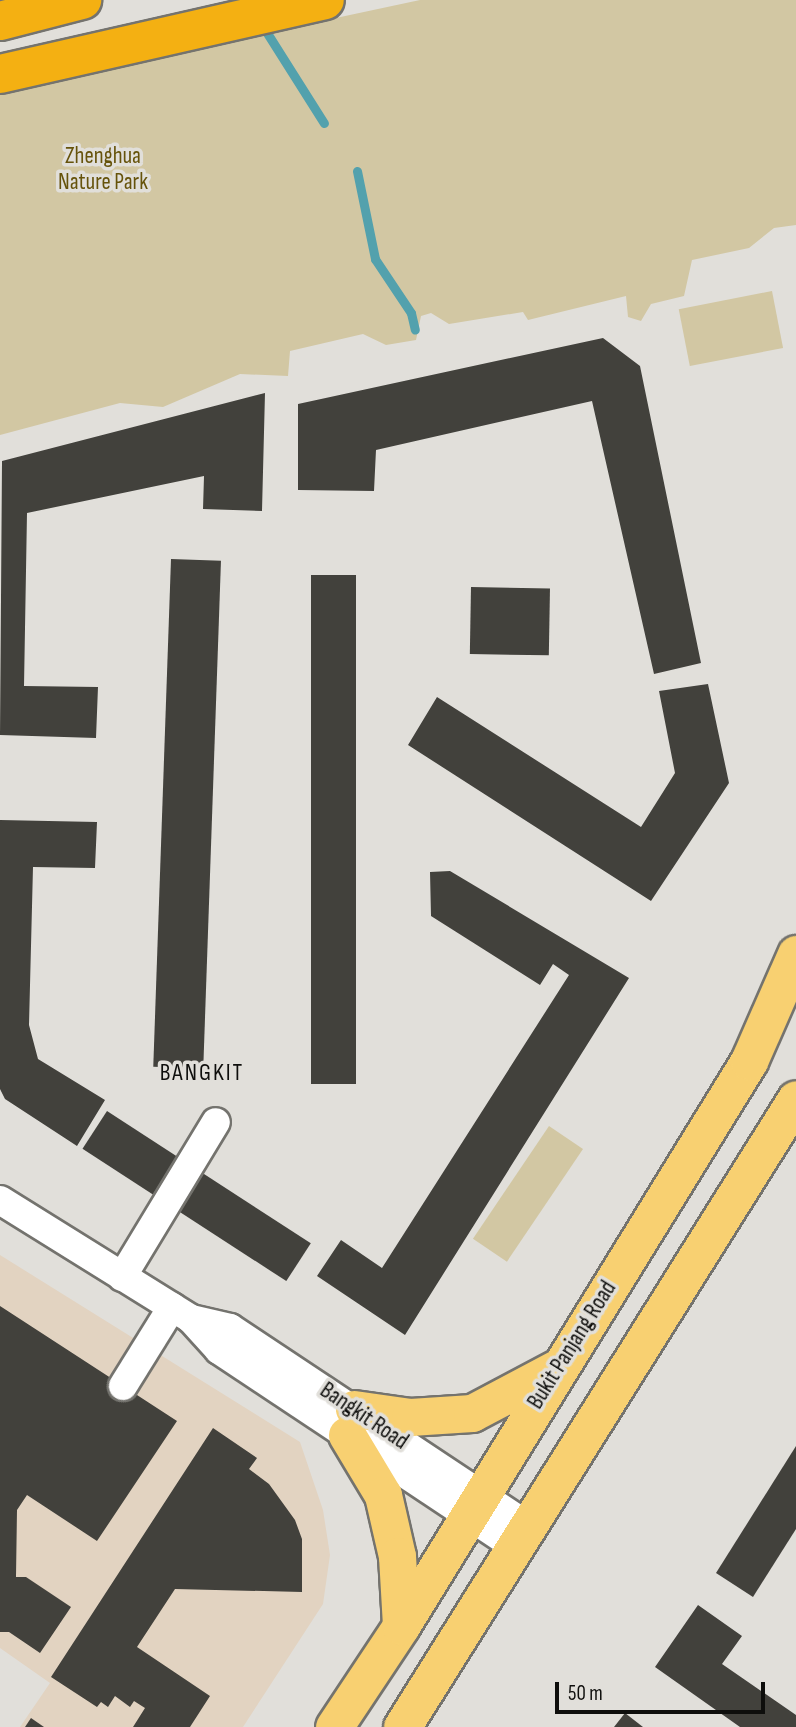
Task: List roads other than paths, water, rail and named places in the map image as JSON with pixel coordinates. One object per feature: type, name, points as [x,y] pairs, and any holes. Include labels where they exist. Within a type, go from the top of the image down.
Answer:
[{"type":"highway","points":[[0,21],[82,0]]},
{"type":"highway","points":[[0,74],[325,0]]},
{"type":"main road","name":"Bukit Panjang Road","points":[[334,1727],[401,1626],[558,1367],[749,1061],[796,954]]},
{"type":"main road","points":[[402,1727],[796,1099]]},
{"type":"main road","points":[[401,1626],[397,1556],[383,1495],[351,1422],[472,1413],[558,1367]]},
{"type":"street","points":[[122,1276],[216,1122]]},
{"type":"street","name":"Bangkit Road","points":[[0,1200],[182,1313],[230,1328],[351,1422],[523,1537]]},
{"type":"street","points":[[123,1386],[182,1313]]},
{"type":"waterway","points":[[262,25],[324,123]]},
{"type":"waterway","points":[[357,171],[375,259],[411,313],[415,330]]},
{"type":"district","name":"BANGKIT","points":[[202,1073]]},
{"type":"park label","name":"Zhenghua Nature Park","points":[[103,169]]}]
